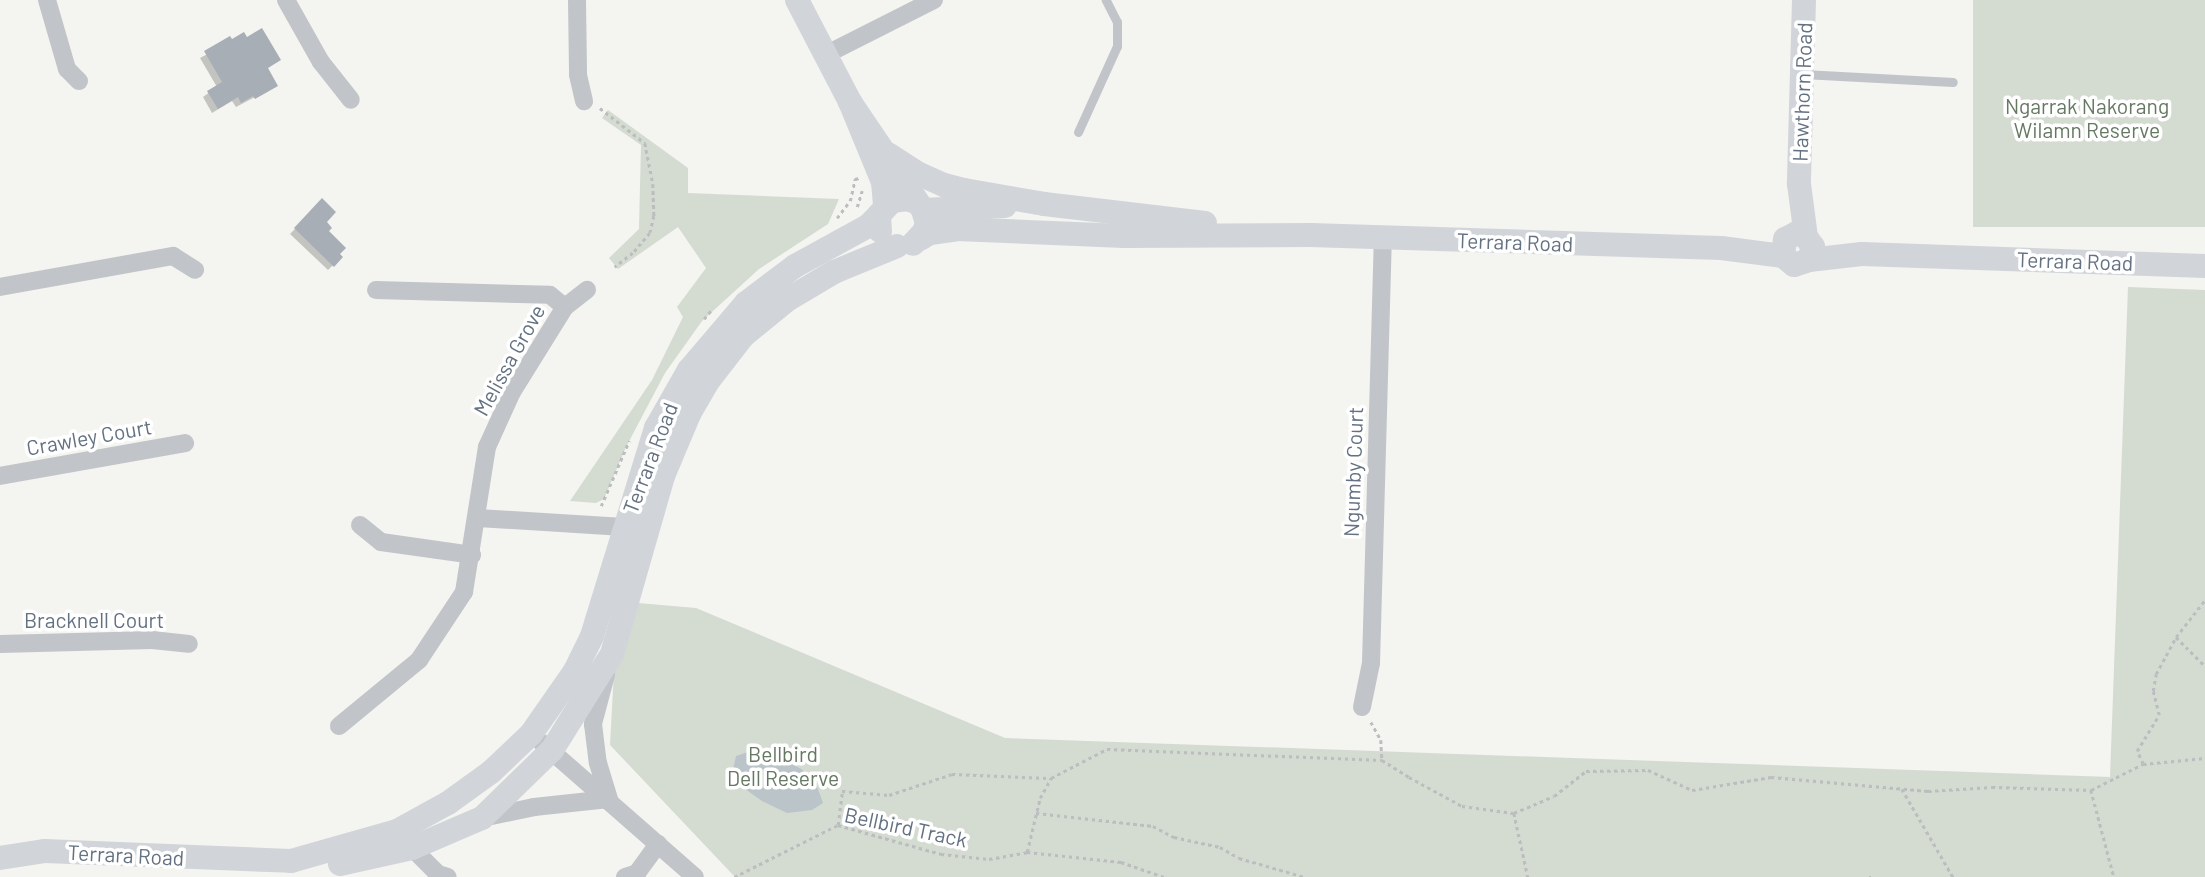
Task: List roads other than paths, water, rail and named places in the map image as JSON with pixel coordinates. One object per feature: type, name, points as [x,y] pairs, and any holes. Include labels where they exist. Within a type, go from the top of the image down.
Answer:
[{"type":"main road","points":[[797,0],[850,102],[883,182],[883,237],[909,242],[927,224],[920,207],[888,154],[850,102]]},
{"type":"main road","name":"Hawthorn Road","points":[[1797,244],[1804,0]]},
{"type":"main road","name":"Terrara Road","points":[[888,154],[944,185],[1044,204],[1310,236]]},
{"type":"main road","points":[[882,211],[900,198],[920,207]]},
{"type":"main road","name":"Terrara Road","points":[[920,207],[1044,204]]},
{"type":"main road","name":"Terrara Road","points":[[0,858],[45,851],[339,865],[412,848],[482,818],[552,750],[612,654],[656,428],[672,397],[708,345],[746,303],[794,266],[868,226],[882,211]]},
{"type":"main road","name":"Terrara Road","points":[[286,864],[397,831],[448,803],[491,772],[531,734],[575,671],[689,414],[709,380],[743,336],[766,315],[809,286],[870,255],[930,233],[957,229],[1124,236],[1310,236],[1721,248],[1797,244],[1862,254],[2205,266]]},
{"type":"main road","name":"Terrara Road","points":[[0,841],[45,851]]},
{"type":"street","points":[[47,0],[67,69],[79,81]]},
{"type":"street","points":[[286,0],[321,62],[351,100]]},
{"type":"street","points":[[577,0],[578,75],[584,101]]},
{"type":"street","points":[[825,55],[934,0]]},
{"type":"street","name":"Ngumby Court","points":[[1362,707],[1371,663],[1383,238]]},
{"type":"street","points":[[0,287],[173,256],[195,270]]},
{"type":"street","name":"Melissa Grove","points":[[376,290],[550,295],[565,307]]},
{"type":"street","name":"Melissa Grove","points":[[339,726],[419,660],[464,592],[478,518],[478,492],[487,447],[512,392],[565,307],[587,290]]},
{"type":"street","name":"Crawley Court","points":[[0,476],[186,443]]},
{"type":"street","points":[[478,518],[635,532]]},
{"type":"street","points":[[360,525],[381,542],[472,555]]},
{"type":"street","name":"Bracknell Court","points":[[0,644],[152,640],[189,644]]},
{"type":"street","name":"Terrara Road","points":[[609,799],[598,762],[593,724],[612,654]]},
{"type":"street","points":[[531,734],[609,799],[695,877]]},
{"type":"street","points":[[482,818],[534,807],[609,799]]},
{"type":"street","points":[[625,877],[637,873],[658,844]]},
{"type":"street","points":[[412,848],[438,874],[448,877]]},
{"type":"lane","points":[[1078,132],[1117,46],[1117,22],[1106,0]]},
{"type":"lane","points":[[1802,74],[1953,82]]},
{"type":"park label","name":"Ngarrak Nakorang Wilamn Reserve","points":[[2087,118]]},
{"type":"park label","name":"Bellbird Dell Reserve","points":[[783,766]]}]
